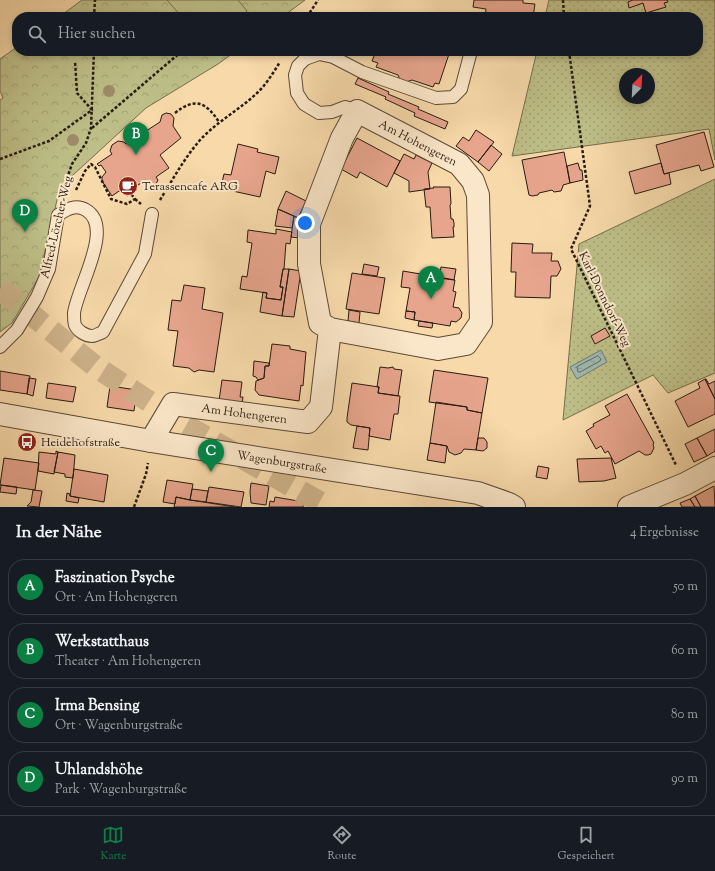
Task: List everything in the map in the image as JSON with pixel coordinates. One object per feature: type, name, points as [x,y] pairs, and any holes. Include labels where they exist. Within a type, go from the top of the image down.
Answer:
[{"type":"street","name":"Am Hohengeren","points":[[151,441],[173,404],[308,422],[321,407],[330,329],[438,349],[466,344],[481,322],[478,195],[473,181],[459,164],[357,111]]},
{"type":"street","points":[[330,329],[320,323],[309,264],[309,224],[342,138],[357,111]]},
{"type":"street","name":"Wagenburgstraße","points":[[0,414],[151,441],[478,493],[514,507]]},
{"type":"street","points":[[629,507],[685,484],[715,468]]},
{"type":"lane","points":[[313,56],[305,59],[298,66],[295,75],[297,93],[304,104],[318,113],[332,112],[344,107],[357,111]]},
{"type":"lane","points":[[329,56],[334,57],[362,72],[436,98],[453,97],[461,89],[470,56]]},
{"type":"lane","points":[[58,215],[70,208],[81,207],[92,214],[97,228],[95,247],[74,312],[75,325],[83,334],[92,336],[103,332],[145,254],[152,214]]},
{"type":"lane","name":"Alfred-Lörcher-Weg","points":[[0,347],[17,330],[37,297],[49,269],[58,215]]},
{"type":"path","points":[[94,12],[95,0]]},
{"type":"path","points":[[310,12],[318,0]]},
{"type":"path","points":[[563,0],[564,12]]},
{"type":"path","name":"Alfred-Lörcher-Weg","points":[[58,215],[61,197],[72,164],[86,143],[91,128],[94,56]]},
{"type":"path","points":[[91,128],[176,56]]},
{"type":"path","points":[[152,214],[182,165],[201,140],[219,122],[256,94],[267,82],[284,56]]},
{"type":"path","name":"Karl-Donndorf-Weg","points":[[570,56],[590,206],[571,249],[670,453]]},
{"type":"path","points":[[0,159],[49,141],[92,110],[77,93],[75,61]]},
{"type":"path","points":[[175,112],[185,105],[200,104],[212,111],[219,122]]},
{"type":"path","points":[[76,190],[85,171],[91,164],[95,167],[111,199],[127,204],[135,199],[131,194]]},
{"type":"path","points":[[134,507],[146,474]]},
{"type":"green space","points":[[82,0],[305,0],[289,12],[66,12]]},
{"type":"green space","points":[[167,0],[238,0],[247,11],[246,12],[178,12]]},
{"type":"green space","points":[[549,0],[715,0],[715,160],[709,129],[512,156],[536,56],[703,56],[703,12],[546,12]]},
{"type":"green space","points":[[12,51],[12,56],[229,56],[146,108],[60,187],[39,277],[12,323],[0,332],[0,100],[3,98],[0,91],[0,59]]},
{"type":"green space","points":[[715,179],[715,373],[668,393],[653,375],[563,420],[579,244]]},
{"type":"water","points":[[601,350],[607,362],[577,379],[570,367]]},
{"type":"building","points":[[474,0],[523,0],[523,3],[535,4],[534,12],[486,12],[486,9],[473,7]]},
{"type":"building","points":[[633,0],[667,0],[668,2],[664,3],[666,7],[646,12],[643,3],[629,8],[628,2]]},
{"type":"building","points":[[374,56],[448,56],[439,84],[435,83],[433,87],[412,80],[406,82],[400,80],[398,75],[376,67],[378,63],[372,61]]},
{"type":"building","points":[[358,78],[389,92],[388,94],[419,107],[418,109],[448,122],[445,129],[414,116],[415,113],[385,99],[386,97],[355,84]]},
{"type":"building","points":[[166,113],[171,114],[174,118],[173,126],[181,138],[160,155],[169,168],[156,177],[158,180],[154,186],[149,185],[146,180],[135,187],[137,190],[127,196],[122,189],[112,196],[102,181],[102,177],[106,172],[101,165],[99,166],[97,164],[112,154],[110,151],[112,145],[118,141],[126,144],[160,122],[162,115]]},
{"type":"building","points":[[476,130],[494,142],[478,162],[456,146],[463,137],[469,141]]},
{"type":"building","points":[[704,132],[714,167],[701,171],[699,165],[664,174],[656,145]]},
{"type":"building","points":[[357,138],[400,161],[387,187],[360,172],[357,178],[341,169]]},
{"type":"building","points":[[238,144],[258,149],[257,152],[279,157],[275,174],[266,171],[260,197],[221,187],[224,174],[231,175]]},
{"type":"building","points":[[491,145],[502,154],[489,171],[478,162]]},
{"type":"building","points":[[564,152],[570,183],[563,185],[561,191],[554,192],[552,190],[539,193],[538,195],[529,195],[522,160]]},
{"type":"building","points":[[404,154],[414,159],[416,155],[432,163],[428,172],[430,189],[409,192],[409,181],[394,173]]},
{"type":"building","points":[[578,163],[580,170],[582,170],[583,180],[570,183],[567,166]]},
{"type":"building","points":[[661,163],[664,174],[669,173],[671,184],[635,194],[629,172]]},
{"type":"building","points":[[433,187],[450,187],[451,219],[453,219],[454,223],[454,237],[432,238],[430,207],[426,207],[424,189],[434,188]]},
{"type":"building","points":[[286,191],[306,201],[298,218],[278,209]]},
{"type":"building","points":[[278,209],[294,216],[292,228],[275,226]]},
{"type":"building","points":[[294,216],[303,220],[300,238],[291,237]]},
{"type":"building","points":[[276,229],[292,232],[290,244],[286,243],[284,269],[280,287],[283,287],[281,300],[266,298],[267,293],[240,289],[242,276],[247,277],[252,243],[247,242],[248,230],[276,234]]},
{"type":"building","points":[[512,243],[533,244],[532,253],[552,253],[551,261],[558,261],[561,269],[557,276],[551,276],[550,298],[515,297],[516,272],[511,272]]},
{"type":"building","points":[[364,264],[379,267],[377,276],[362,274]]},
{"type":"building","points":[[441,267],[456,269],[454,280],[439,278]]},
{"type":"building","points":[[283,269],[289,269],[282,316],[260,312],[263,292],[267,293],[266,298],[281,300],[283,287],[280,287]]},
{"type":"building","points":[[289,269],[301,271],[294,317],[282,316]]},
{"type":"building","points":[[403,271],[455,280],[453,291],[456,292],[453,307],[459,308],[462,313],[461,318],[456,322],[451,321],[450,326],[414,320],[415,312],[406,311],[410,288],[401,287]]},
{"type":"building","points":[[352,273],[385,278],[379,314],[346,309]]},
{"type":"building","points":[[184,285],[205,288],[202,309],[223,313],[214,372],[199,370],[194,372],[189,368],[173,366],[178,331],[168,330],[172,300],[181,301]]},
{"type":"building","points":[[349,310],[360,312],[359,323],[348,321]]},
{"type":"building","points":[[406,311],[415,312],[414,320],[405,318]]},
{"type":"building","points":[[419,321],[433,323],[432,328],[418,326]]},
{"type":"building","points":[[605,328],[610,336],[595,344],[591,336]]},
{"type":"building","points":[[272,344],[290,346],[290,349],[306,352],[303,386],[301,385],[299,401],[259,395],[255,390],[256,381],[264,378],[265,366],[269,366]]},
{"type":"building","points":[[254,361],[269,363],[269,366],[265,366],[264,378],[258,380],[253,376]]},
{"type":"building","points":[[380,367],[393,367],[394,369],[402,370],[398,396],[378,393],[379,387],[377,387]]},
{"type":"building","points":[[434,370],[488,378],[482,413],[467,410],[467,407],[429,402]]},
{"type":"building","points":[[0,371],[30,376],[27,394],[0,390]]},
{"type":"building","points":[[29,378],[36,379],[33,396],[27,394]]},
{"type":"building","points":[[705,379],[709,384],[715,381],[715,399]]},
{"type":"building","points":[[705,379],[715,399],[715,414],[688,427],[675,401],[700,388],[698,383]]},
{"type":"building","points":[[222,380],[242,382],[240,397],[243,397],[242,404],[219,401]]},
{"type":"building","points":[[48,383],[76,387],[73,402],[46,398]]},
{"type":"building","points":[[352,383],[379,387],[378,393],[400,396],[398,414],[394,414],[390,440],[369,436],[370,428],[351,425],[347,422]]},
{"type":"building","points":[[110,386],[137,390],[134,411],[107,407]]},
{"type":"building","points":[[627,394],[654,443],[654,448],[651,454],[645,455],[639,451],[615,464],[608,451],[605,453],[601,446],[596,449],[586,431],[594,426],[593,424],[610,415],[605,406]]},
{"type":"building","points":[[436,402],[467,407],[467,410],[482,413],[476,450],[464,449],[461,453],[455,455],[449,452],[447,446],[430,443]]},
{"type":"building","points":[[357,426],[370,428],[368,450],[353,448]]},
{"type":"building","points":[[715,429],[715,451],[707,456],[697,438]]},
{"type":"building","points":[[478,438],[484,438],[487,442],[487,448],[483,451],[476,450]]},
{"type":"building","points":[[697,438],[707,456],[694,462],[685,444]]},
{"type":"building","points":[[430,443],[447,446],[445,463],[427,460]]},
{"type":"building","points":[[56,451],[58,452],[54,474],[38,471],[39,452],[56,454]]},
{"type":"building","points":[[58,452],[75,455],[73,478],[65,477],[65,474],[54,472]]},
{"type":"building","points":[[4,458],[39,463],[35,490],[0,485]]},
{"type":"building","points":[[611,458],[616,478],[604,481],[579,482],[577,459]]},
{"type":"building","points":[[538,466],[549,468],[547,479],[536,477]]},
{"type":"building","points":[[74,469],[108,475],[104,502],[70,496]]},
{"type":"building","points":[[167,480],[193,484],[190,500],[176,497],[175,504],[163,502]]},
{"type":"building","points":[[251,483],[269,486],[266,505],[251,503]]},
{"type":"building","points":[[1,485],[17,487],[16,494],[0,492]]},
{"type":"building","points":[[714,486],[715,507],[701,507],[695,496]]},
{"type":"building","points":[[209,487],[244,492],[241,507],[206,502]]},
{"type":"building","points":[[192,489],[208,491],[206,502],[190,500]]},
{"type":"building","points":[[33,490],[42,491],[39,507],[27,506],[31,502]]},
{"type":"building","points":[[67,493],[70,494],[70,496],[79,498],[78,503],[66,501]]},
{"type":"building","points":[[695,496],[701,507],[695,507],[690,499]]},
{"type":"building","points":[[176,497],[190,500],[235,507],[174,507]]},
{"type":"building","points":[[275,497],[304,502],[303,507],[269,507],[270,501],[274,502]]},
{"type":"building","points":[[690,499],[695,507],[682,507],[680,503]]},
{"type":"tunnel","points":[[0,289],[96,367],[185,425],[328,507]]},
{"type":"place","name":"Werkstatthaus","points":[[136,155]]},
{"type":"place","name":"Terassencafe ARG","points":[[128,186]]},
{"type":"place","name":"Uhlandshöhe","points":[[25,232]]},
{"type":"place","name":"Faszination Psyche","points":[[431,299]]},
{"type":"place","name":"Heidehofstraße","points":[[27,442]]},
{"type":"place","name":"Irma Bensing","points":[[211,472]]}]
